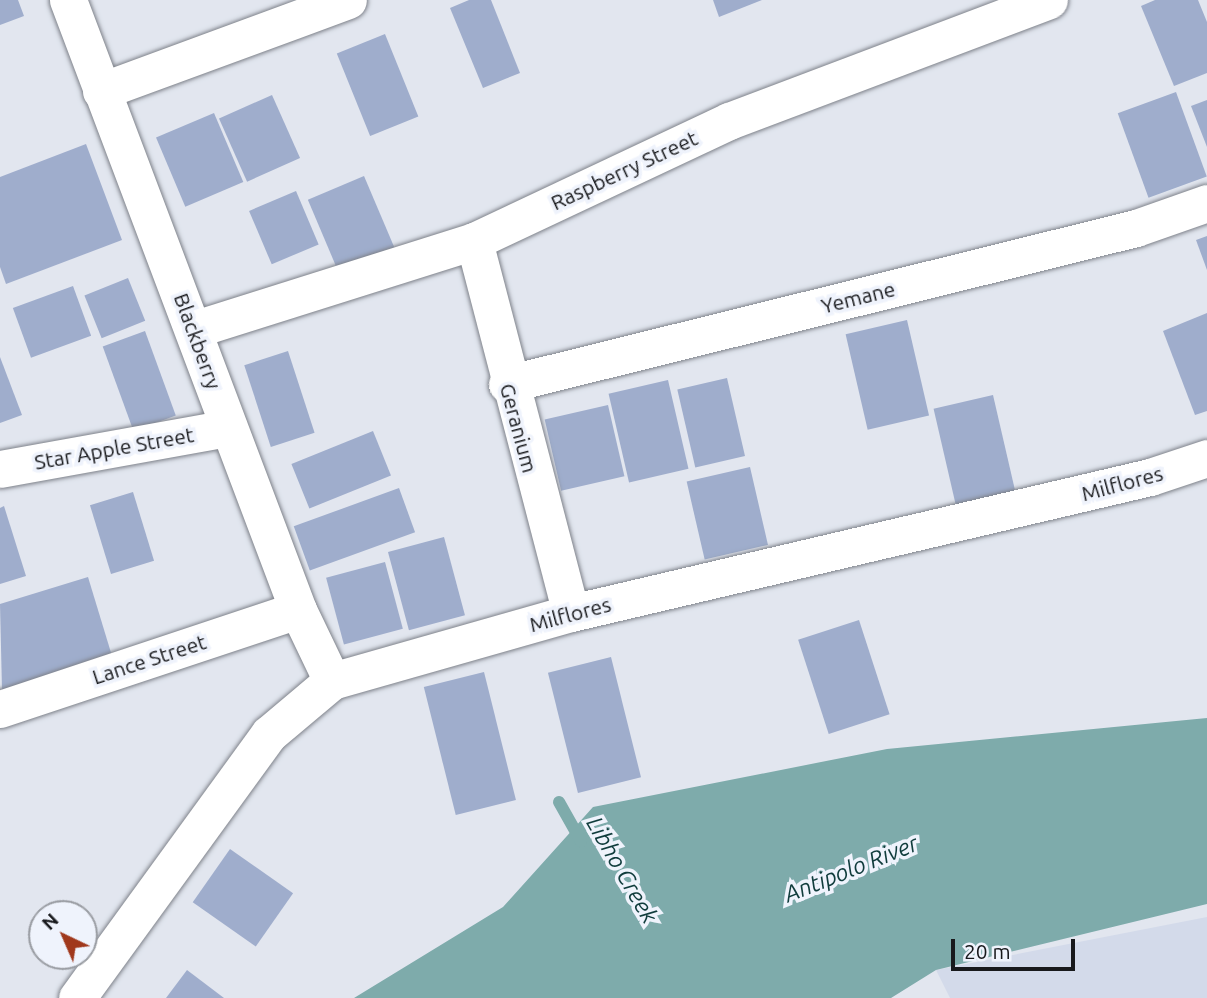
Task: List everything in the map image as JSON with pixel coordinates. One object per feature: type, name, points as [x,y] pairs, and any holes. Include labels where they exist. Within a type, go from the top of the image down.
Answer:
[{"type":"street","name":"Blackberry","points":[[68,0],[195,329],[228,428],[298,610],[332,681]]},
{"type":"street","points":[[101,91],[348,0]]},
{"type":"street","name":"Raspberry Street","points":[[195,329],[474,241],[729,121],[1049,0]]},
{"type":"street","name":"Yemane","points":[[507,384],[1136,228],[1207,203]]},
{"type":"street","name":"Geranium","points":[[474,241],[507,384],[571,613]]},
{"type":"street","name":"Star Apple Street","points":[[0,468],[228,428]]},
{"type":"street","name":"Milflores","points":[[77,998],[269,734],[332,681],[571,613],[1150,477],[1207,457]]},
{"type":"street","name":"Lance Street","points":[[0,709],[298,610]]},
{"type":"shaded area","points":[[1207,917],[1207,998],[950,998],[936,970]]},
{"type":"water","name":"Antipolo River","points":[[1207,718],[1207,904],[936,970],[891,998],[354,998],[503,907],[593,807],[887,749]]},
{"type":"building","points":[[0,0],[18,0],[24,16],[0,25]]},
{"type":"building","points":[[469,0],[491,0],[520,73],[483,88],[450,8]]},
{"type":"building","points":[[713,0],[762,0],[719,17]]},
{"type":"building","points":[[1155,0],[1198,0],[1207,22],[1207,73],[1174,86],[1141,6]]},
{"type":"building","points":[[385,34],[418,117],[370,136],[337,53]]},
{"type":"building","points":[[1176,92],[1207,177],[1149,198],[1118,113]]},
{"type":"building","points":[[272,95],[300,158],[247,182],[219,119]]},
{"type":"building","points":[[1207,100],[1207,147],[1191,106]]},
{"type":"building","points":[[214,113],[243,182],[185,207],[156,138]]},
{"type":"building","points":[[86,144],[122,240],[6,284],[0,267],[0,177]]},
{"type":"building","points":[[364,176],[394,248],[338,272],[308,200]]},
{"type":"building","points":[[296,191],[319,244],[272,264],[249,211]]},
{"type":"building","points":[[1207,236],[1207,270],[1196,240]]},
{"type":"building","points":[[128,278],[145,321],[102,338],[84,296]]},
{"type":"building","points":[[73,286],[91,336],[31,358],[13,308]]},
{"type":"building","points":[[1207,313],[1207,411],[1195,415],[1163,331]]},
{"type":"building","points":[[907,320],[929,415],[868,430],[846,334]]},
{"type":"building","points":[[145,331],[176,416],[133,431],[103,346]]},
{"type":"building","points":[[288,351],[315,433],[271,447],[244,365]]},
{"type":"building","points":[[0,357],[22,415],[0,423]]},
{"type":"building","points":[[727,378],[745,456],[695,467],[677,389]]},
{"type":"building","points":[[668,380],[688,469],[629,482],[609,394]]},
{"type":"building","points":[[993,395],[1016,496],[957,510],[934,409]]},
{"type":"building","points":[[608,405],[624,476],[561,491],[545,420]]},
{"type":"building","points":[[373,431],[391,476],[309,508],[291,464]]},
{"type":"building","points":[[750,467],[768,545],[705,560],[687,482]]},
{"type":"building","points":[[399,488],[415,532],[310,570],[294,526]]},
{"type":"building","points":[[133,492],[154,561],[111,574],[90,505]]},
{"type":"building","points":[[4,506],[26,576],[0,584],[0,508]]},
{"type":"building","points":[[444,537],[465,615],[409,630],[388,552]]},
{"type":"building","points":[[385,562],[403,629],[344,644],[326,578]]},
{"type":"building","points":[[88,577],[112,656],[2,690],[0,604]]},
{"type":"building","points":[[859,620],[890,714],[829,734],[798,640]]},
{"type":"building","points":[[611,657],[641,777],[578,793],[548,673]]},
{"type":"building","points":[[484,672],[516,800],[456,815],[424,687]]},
{"type":"building","points":[[230,849],[293,893],[256,946],[193,902]]},
{"type":"building","points":[[187,970],[224,998],[166,998]]},
{"type":"waterway","name":"Libho Creek","points":[[559,802],[581,841]]}]
